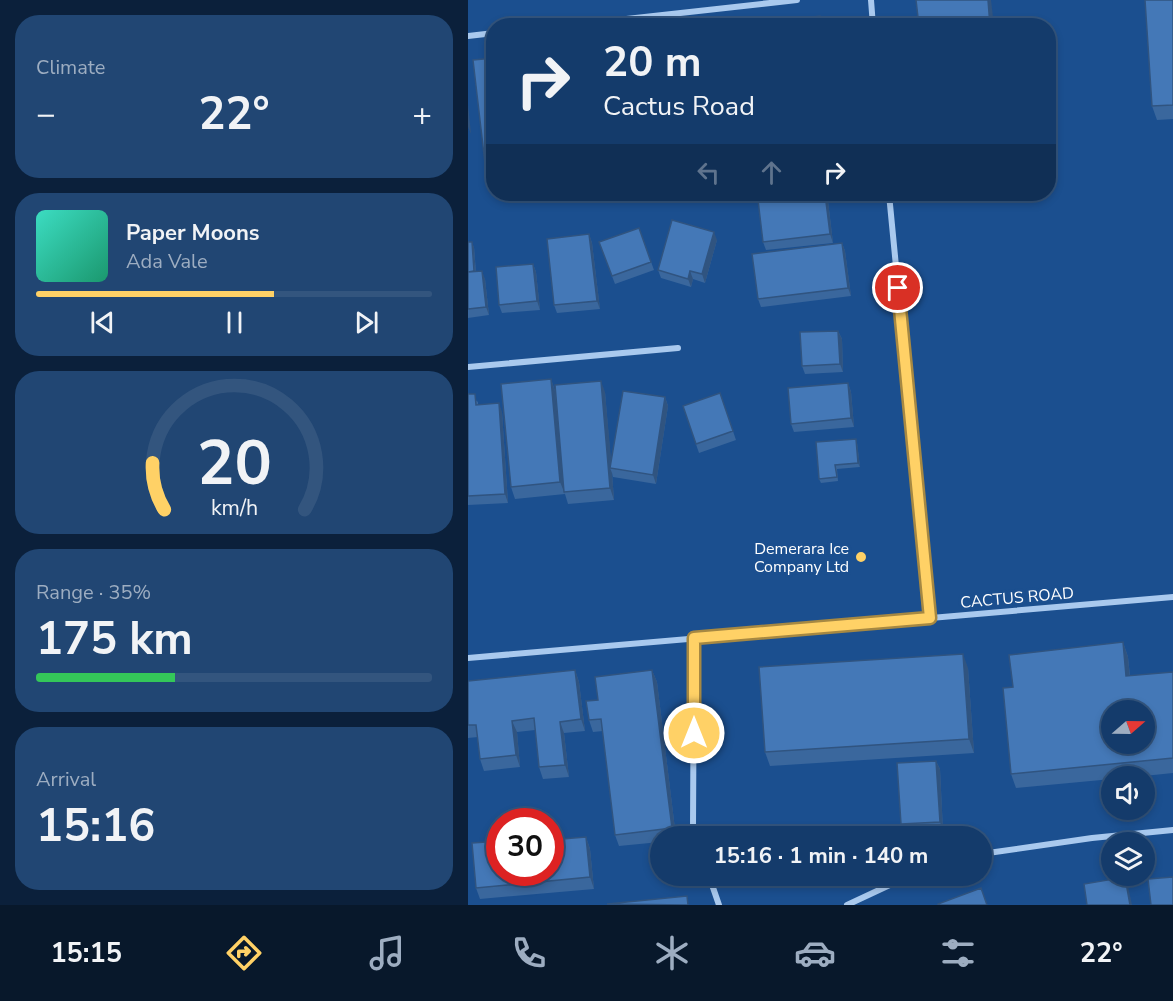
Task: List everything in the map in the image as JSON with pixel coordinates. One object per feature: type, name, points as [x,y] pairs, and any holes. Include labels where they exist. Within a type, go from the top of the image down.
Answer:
[{"type":"street","points":[[635,18],[797,0]]},
{"type":"street","points":[[871,0],[872,18]]},
{"type":"street","points":[[468,36],[486,34]]},
{"type":"street","points":[[890,201],[930,618]]},
{"type":"street","points":[[468,367],[678,348]]},
{"type":"street","name":"CACTUS ROAD","points":[[468,658],[1173,597]]},
{"type":"street","points":[[693,826],[694,638]]},
{"type":"street","points":[[992,852],[1092,838],[1173,830]]},
{"type":"street","points":[[712,886],[719,905]]},
{"type":"street","points":[[847,905],[888,886]]},
{"type":"building","points":[[916,0],[988,0],[989,18],[918,18]]},
{"type":"building","points":[[1145,0],[1173,0],[1173,105],[1152,106]]},
{"type":"building","points":[[486,59],[486,172],[473,60]]},
{"type":"building","points":[[758,201],[826,201],[830,234],[763,242]]},
{"type":"building","points":[[672,220],[714,232],[702,274],[690,271],[688,279],[658,270]]},
{"type":"building","points":[[639,228],[651,262],[612,276],[599,242]]},
{"type":"building","points":[[589,234],[597,301],[554,305],[547,239]]},
{"type":"building","points":[[468,242],[472,242],[474,271],[468,272]]},
{"type":"building","points":[[842,243],[848,288],[758,299],[752,254]]},
{"type":"building","points":[[533,264],[537,301],[499,305],[496,267]]},
{"type":"building","points":[[482,271],[486,307],[468,309],[468,272]]},
{"type":"building","points":[[838,331],[840,364],[802,366],[800,332]]},
{"type":"building","points":[[551,379],[560,482],[511,487],[501,384]]},
{"type":"building","points":[[601,381],[610,488],[564,492],[555,385]]},
{"type":"building","points":[[848,383],[851,418],[791,424],[788,388]]},
{"type":"building","points":[[623,391],[665,397],[653,475],[610,468]]},
{"type":"building","points":[[720,393],[733,431],[696,444],[683,406]]},
{"type":"building","points":[[468,394],[475,394],[476,405],[499,403],[505,494],[468,496]]},
{"type":"building","points":[[856,439],[858,463],[835,465],[837,477],[819,479],[816,442]]},
{"type":"building","points":[[1123,642],[1126,676],[1173,672],[1173,758],[1011,774],[1003,688],[1013,687],[1009,655]]},
{"type":"building","points":[[963,654],[969,739],[765,752],[759,667]]},
{"type":"building","points":[[575,670],[581,719],[560,722],[565,765],[539,767],[534,718],[512,721],[516,755],[480,759],[476,725],[468,725],[468,681]]},
{"type":"building","points":[[652,670],[672,826],[650,826],[650,831],[615,835],[601,719],[589,720],[586,701],[598,700],[595,677]]},
{"type":"building","points":[[936,761],[940,822],[901,824],[897,763]]},
{"type":"building","points":[[586,837],[590,877],[564,880],[564,839]]},
{"type":"building","points":[[486,842],[486,886],[497,886],[476,888],[472,843]]},
{"type":"building","points":[[1173,877],[1173,905],[1151,905],[1149,886],[1155,886],[1155,878]]},
{"type":"building","points":[[1101,881],[1101,886],[1127,886],[1130,905],[1087,905],[1084,884]]},
{"type":"building","points":[[981,888],[987,905],[938,905],[938,904]]},
{"type":"building","points":[[687,896],[688,905],[607,904]]},
{"type":"place","name":"Demerara Ice Company Ltd","points":[[861,557]]},
{"type":"route","points":[[694,733],[694,638],[930,618],[898,288]]}]
